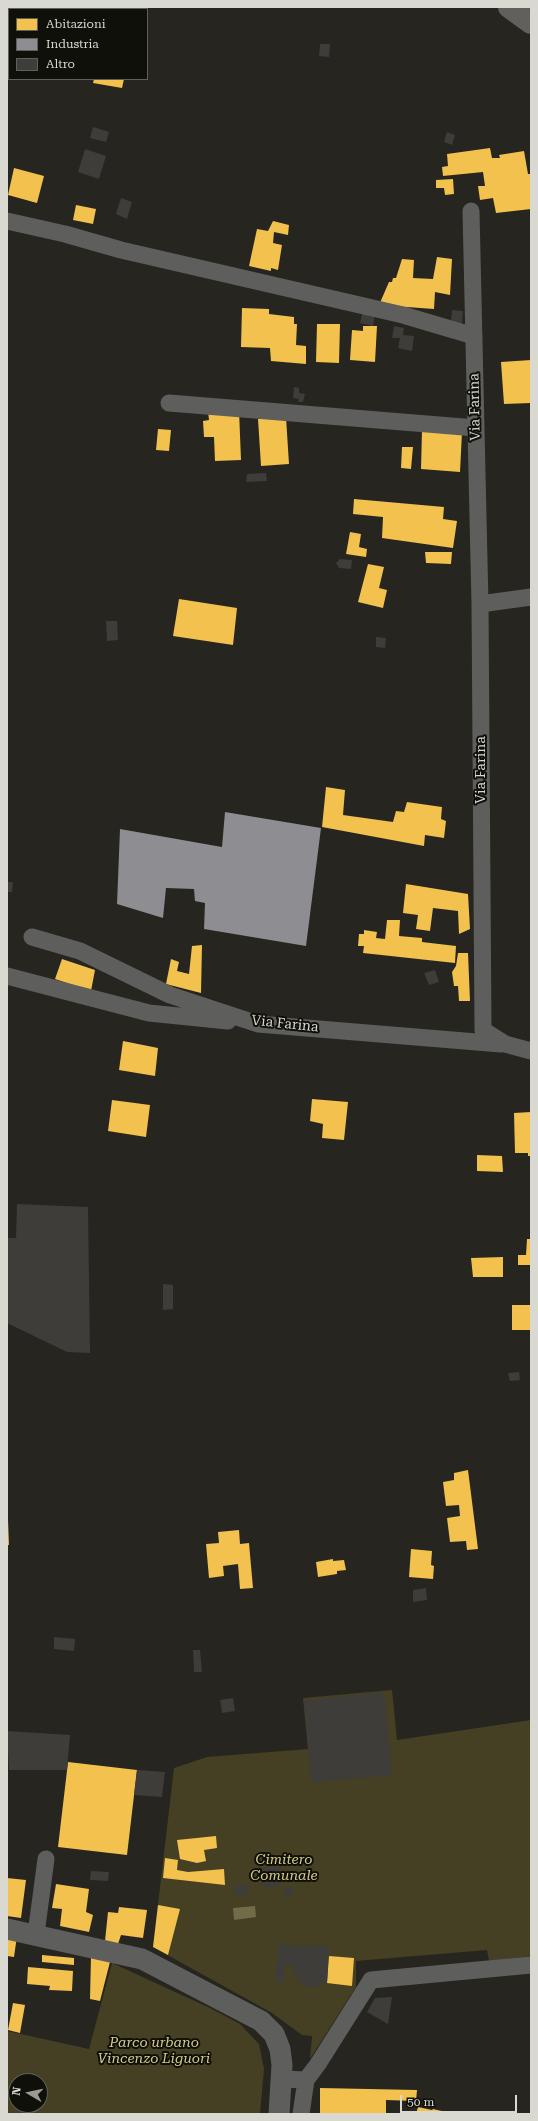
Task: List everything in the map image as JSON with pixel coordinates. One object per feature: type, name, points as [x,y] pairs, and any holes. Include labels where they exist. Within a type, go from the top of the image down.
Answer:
[{"type":"main road","points":[[509,7],[531,23]]},
{"type":"street","name":"Via Farina","points":[[471,211],[480,604],[483,1030],[505,1044]]},
{"type":"street","points":[[7,221],[65,234],[121,250],[402,315],[474,336]]},
{"type":"street","points":[[169,403],[476,428]]},
{"type":"street","points":[[480,604],[531,597]]},
{"type":"street","name":"Via Farina","points":[[32,937],[80,951],[170,994],[258,1024],[505,1044],[531,1051]]},
{"type":"street","points":[[7,976],[149,1014],[258,1024]]},
{"type":"street","points":[[36,1934],[46,1859]]},
{"type":"street","points":[[7,1929],[36,1934],[142,1958],[245,2011],[261,2021],[274,2034],[280,2049],[282,2079],[278,2114]]},
{"type":"street","points":[[301,2114],[306,2080],[318,2064],[371,1980],[531,1965]]},
{"type":"street","points":[[282,2079],[306,2080]]},
{"type":"green space","name":"Cimitero Comunale","points":[[392,1690],[397,1740],[531,1720],[531,1956],[489,1961],[487,1950],[356,1961],[356,1987],[310,2059],[312,2036],[302,2035],[272,2013],[153,1947],[174,1768],[207,1757],[308,1749],[303,1698]]},
{"type":"green space","name":"Parco urbano Vincenzo Liguori","points":[[112,1963],[210,2008],[240,2024],[259,2044],[264,2069],[260,2114],[7,2114],[7,2031],[89,2049]]},
{"type":"shaded area","points":[[255,1906],[256,1917],[234,1920],[233,1908]]},
{"type":"building: Abitazioni","points":[[94,80],[124,80],[122,88],[93,83]]},
{"type":"building: Abitazioni","points":[[490,148],[492,158],[500,158],[499,155],[524,151],[528,174],[531,174],[531,209],[496,213],[493,198],[480,200],[478,186],[485,186],[483,172],[443,176],[442,167],[448,166],[447,154]]},
{"type":"building: Abitazioni","points":[[14,168],[44,176],[37,203],[8,195]]},
{"type":"building: Abitazioni","points":[[453,179],[454,194],[445,195],[444,188],[436,188],[436,180]]},
{"type":"building: Abitazioni","points":[[76,205],[96,209],[93,224],[73,220]]},
{"type":"building: Abitazioni","points":[[273,221],[289,225],[288,235],[274,232],[273,243],[282,245],[278,270],[271,268],[271,271],[249,266],[257,229],[268,231]]},
{"type":"building: Abitazioni","points":[[437,257],[452,259],[450,295],[435,292],[434,309],[379,305],[389,282],[392,282],[393,278],[396,278],[402,259],[414,260],[413,278],[433,279]]},
{"type":"building: Abitazioni","points":[[242,308],[269,309],[269,314],[294,317],[294,324],[297,324],[296,345],[306,346],[306,364],[271,361],[270,348],[241,347]]},
{"type":"building: Abitazioni","points":[[317,324],[340,324],[339,363],[316,362]]},
{"type":"building: Abitazioni","points":[[363,326],[377,326],[375,362],[350,360],[352,330],[363,331]]},
{"type":"building: Abitazioni","points":[[531,360],[531,403],[504,404],[501,362]]},
{"type":"building: Abitazioni","points":[[239,410],[241,460],[215,461],[214,437],[204,437],[203,421],[209,420],[208,411]]},
{"type":"building: Abitazioni","points":[[286,417],[289,464],[261,466],[258,419]]},
{"type":"building: Abitazioni","points":[[158,429],[171,430],[169,451],[156,450]]},
{"type":"building: Abitazioni","points":[[422,430],[462,432],[460,472],[421,469]]},
{"type":"building: Abitazioni","points":[[402,447],[413,447],[411,469],[401,468]]},
{"type":"building: Abitazioni","points":[[354,499],[444,507],[443,519],[457,521],[453,548],[382,538],[383,517],[353,514]]},
{"type":"building: Abitazioni","points":[[350,532],[361,534],[359,547],[367,549],[366,557],[346,554]]},
{"type":"building: Abitazioni","points":[[425,552],[452,552],[451,564],[426,563]]},
{"type":"building: Abitazioni","points":[[368,564],[384,567],[379,588],[387,590],[383,608],[358,602]]},
{"type":"building: Abitazioni","points":[[179,599],[237,608],[233,645],[173,636]]},
{"type":"building: Abitazioni","points":[[326,787],[345,790],[343,815],[393,822],[396,811],[404,812],[407,802],[442,807],[441,819],[446,821],[444,838],[425,835],[424,846],[322,827]]},
{"type":"building: Abitazioni","points":[[406,884],[468,894],[470,929],[459,934],[458,911],[433,908],[430,931],[416,929],[418,915],[403,913]]},
{"type":"building: Abitazioni","points":[[387,920],[400,920],[399,936],[422,938],[422,942],[456,946],[455,963],[363,953],[364,946],[358,946],[359,934],[364,934],[364,930],[377,932],[376,938],[385,939]]},
{"type":"building: Abitazioni","points":[[202,945],[201,993],[166,984],[171,959],[179,962],[177,971],[189,974],[192,946]]},
{"type":"building: Abitazioni","points":[[458,953],[468,953],[470,1001],[459,1001],[458,986],[454,986],[452,972],[456,966]]},
{"type":"building: Abitazioni","points":[[62,959],[95,970],[91,991],[55,979]]},
{"type":"building: Abitazioni","points":[[123,1041],[158,1048],[155,1076],[119,1070]]},
{"type":"building: Abitazioni","points":[[312,1099],[348,1102],[344,1140],[322,1138],[323,1124],[310,1121]]},
{"type":"building: Abitazioni","points":[[112,1100],[150,1105],[146,1137],[108,1131]]},
{"type":"building: Abitazioni","points":[[531,1112],[531,1156],[528,1156],[528,1153],[515,1153],[514,1113]]},
{"type":"building: Abitazioni","points":[[477,1155],[502,1156],[503,1172],[477,1171]]},
{"type":"building: Abitazioni","points":[[527,1239],[531,1239],[531,1265],[518,1265],[518,1255],[526,1255]]},
{"type":"building: Abitazioni","points":[[503,1257],[503,1277],[473,1277],[471,1258]]},
{"type":"building: Abitazioni","points":[[512,1305],[531,1305],[531,1330],[512,1330]]},
{"type":"building: Abitazioni","points":[[468,1470],[478,1549],[467,1550],[466,1541],[450,1542],[447,1518],[460,1516],[459,1505],[446,1506],[443,1482],[454,1480],[454,1473]]},
{"type":"building: Abitazioni","points":[[8,1520],[9,1545],[7,1545]]},
{"type":"building: Abitazioni","points":[[239,1530],[240,1544],[249,1543],[253,1588],[240,1589],[238,1564],[223,1566],[224,1576],[209,1578],[206,1544],[219,1543],[218,1532]]},
{"type":"building: Abitazioni","points":[[411,1549],[432,1551],[431,1565],[434,1566],[433,1579],[409,1577]]},
{"type":"building: Abitazioni","points":[[333,1559],[333,1561],[344,1560],[346,1570],[337,1571],[337,1574],[318,1577],[316,1562]]},
{"type":"building: Abitazioni","points":[[68,1762],[137,1770],[127,1855],[58,1847]]},
{"type":"building: Abitazioni","points":[[216,1836],[217,1848],[204,1850],[206,1861],[197,1863],[180,1859],[177,1840]]},
{"type":"building: Abitazioni","points":[[165,1858],[178,1860],[177,1870],[188,1872],[224,1869],[225,1885],[163,1878]]},
{"type":"building: Abitazioni","points":[[7,1878],[26,1880],[21,1918],[7,1916]]},
{"type":"building: Abitazioni","points":[[56,1884],[89,1889],[86,1912],[93,1915],[89,1932],[60,1926],[62,1909],[52,1908]]},
{"type":"building: Abitazioni","points":[[158,1905],[180,1909],[168,1955],[153,1947]]},
{"type":"building: Abitazioni","points":[[119,1907],[147,1910],[143,1938],[121,1935],[118,1944],[105,1941],[108,1912],[118,1913]]},
{"type":"building: Abitazioni","points":[[7,1935],[17,1936],[14,1957],[7,1956]]},
{"type":"building: Abitazioni","points":[[42,1955],[74,1958],[74,1965],[42,1962]]},
{"type":"building: Abitazioni","points":[[91,1956],[111,1958],[100,2001],[90,1999]]},
{"type":"building: Abitazioni","points":[[329,1956],[354,1958],[352,1986],[327,1983]]},
{"type":"building: Abitazioni","points":[[28,1967],[73,1971],[72,1991],[49,1990],[50,1986],[27,1984]]},
{"type":"building: Abitazioni","points":[[13,2003],[25,2005],[20,2033],[8,2030]]},
{"type":"building: Abitazioni","points":[[320,2088],[417,2090],[416,2101],[386,2100],[386,2114],[320,2114]]},
{"type":"building: Abitazioni","points":[[418,2107],[433,2109],[455,2114],[416,2114]]},
{"type":"building: Industria","points":[[225,812],[321,828],[306,946],[204,929],[205,903],[195,901],[194,889],[166,888],[163,918],[117,904],[120,829],[222,847]]},
{"type":"building: Altro","points":[[320,44],[330,44],[329,57],[319,56]]},
{"type":"building: Altro","points":[[93,127],[109,132],[106,142],[90,138]]},
{"type":"building: Altro","points":[[447,132],[455,135],[452,145],[444,142]]},
{"type":"building: Altro","points":[[85,149],[106,156],[99,179],[78,172]]},
{"type":"building: Altro","points":[[121,198],[132,202],[127,219],[116,214]]},
{"type":"building: Altro","points":[[363,310],[375,313],[373,326],[360,323]]},
{"type":"building: Altro","points":[[452,310],[463,311],[462,324],[451,322]]},
{"type":"building: Altro","points":[[394,326],[404,328],[403,335],[414,336],[412,351],[398,348],[400,338],[392,338]]},
{"type":"building: Altro","points":[[294,387],[299,388],[299,393],[305,394],[303,402],[298,402],[299,399],[293,398]]},
{"type":"building: Altro","points":[[266,473],[267,481],[246,482],[247,474]]},
{"type":"building: Altro","points":[[340,559],[352,560],[351,569],[339,568],[336,563]]},
{"type":"building: Altro","points":[[106,621],[117,621],[118,640],[107,641]]},
{"type":"building: Altro","points":[[376,637],[386,638],[385,648],[376,647]]},
{"type":"building: Altro","points":[[7,882],[13,882],[12,892],[7,892]]},
{"type":"building: Altro","points":[[435,970],[439,982],[429,985],[424,973]]},
{"type":"building: Altro","points":[[17,1204],[88,1207],[90,1353],[67,1352],[7,1323],[7,1238],[16,1238]]},
{"type":"building: Altro","points":[[163,1284],[173,1285],[173,1309],[163,1310]]},
{"type":"building: Altro","points":[[519,1372],[520,1380],[510,1381],[508,1373]]},
{"type":"building: Altro","points":[[426,1588],[427,1600],[413,1602],[413,1590]]},
{"type":"building: Altro","points":[[54,1637],[75,1639],[74,1651],[54,1649]]},
{"type":"building: Altro","points":[[193,1650],[200,1650],[202,1672],[194,1672]]},
{"type":"building: Altro","points":[[384,1692],[392,1775],[311,1783],[304,1701]]},
{"type":"building: Altro","points":[[233,1698],[235,1711],[222,1713],[220,1700]]},
{"type":"building: Altro","points":[[7,1731],[70,1735],[67,1770],[9,1770]]},
{"type":"building: Altro","points":[[137,1770],[165,1772],[162,1797],[134,1795]]},
{"type":"building: Altro","points":[[280,1867],[281,1886],[264,1887],[263,1868]]},
{"type":"building: Altro","points":[[91,1871],[109,1872],[108,1881],[90,1880]]},
{"type":"building: Altro","points":[[247,1884],[248,1894],[235,1896],[234,1886]]},
{"type":"building: Altro","points":[[284,1887],[293,1887],[293,1896],[284,1896]]},
{"type":"building: Altro","points":[[278,1945],[329,1946],[327,1983],[319,1982],[318,1988],[299,1985],[300,1977],[293,1976],[293,1965],[284,1965],[284,1982],[276,1982],[276,1962],[279,1962]]},
{"type":"building: Altro","points":[[392,1997],[388,2024],[367,2012],[375,1998]]}]
